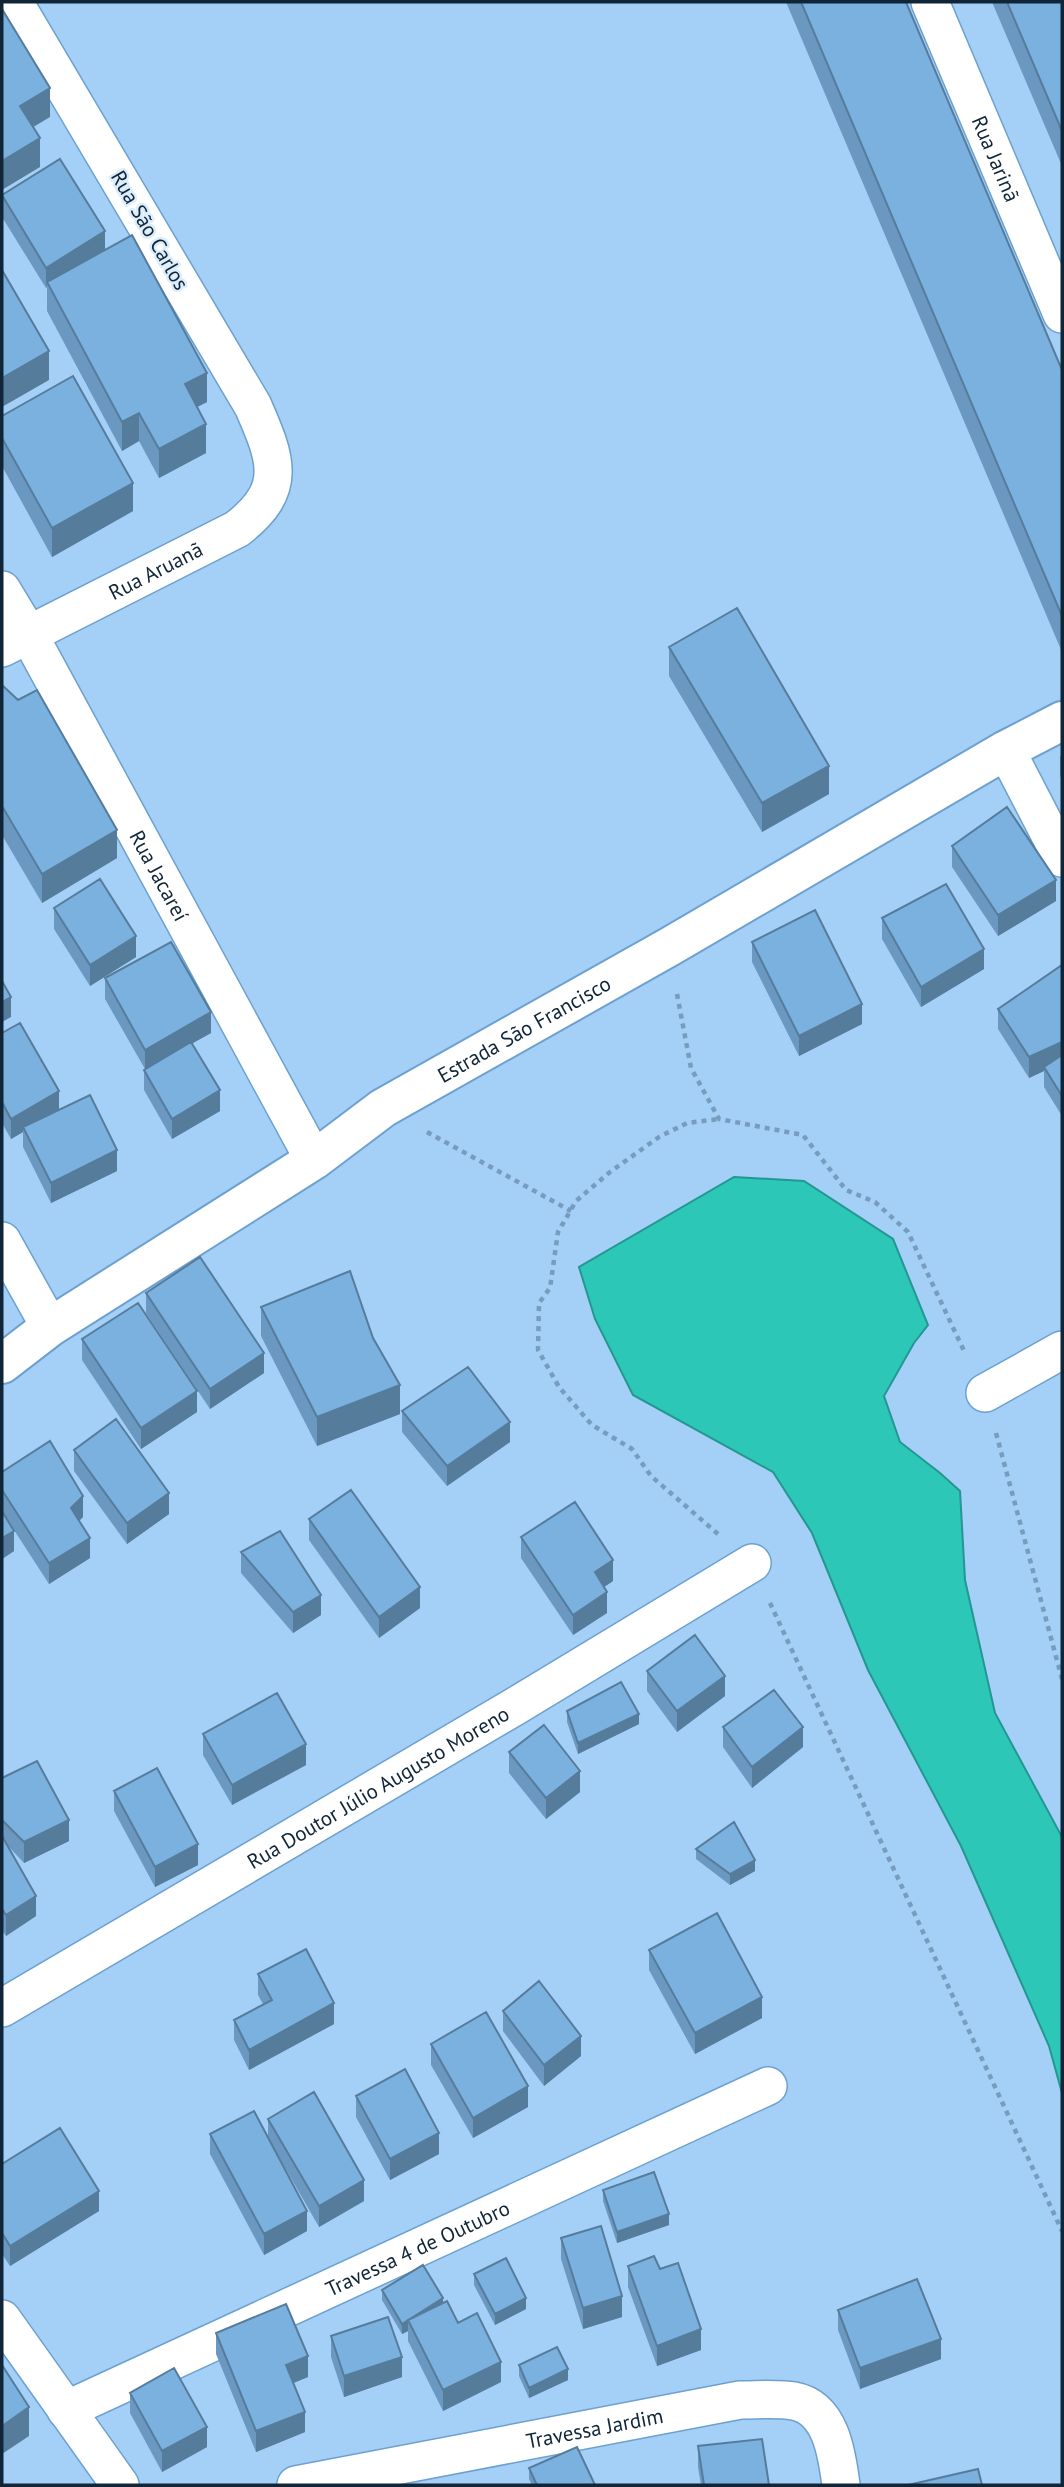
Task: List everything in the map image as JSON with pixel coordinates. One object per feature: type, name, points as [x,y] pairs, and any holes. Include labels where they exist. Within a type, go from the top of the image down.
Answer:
[{"type":"street","name":"Rua São Carlos","points":[[14,2],[253,406],[274,463]]},
{"type":"street","name":"Rua Jarinã","points":[[930,2],[1062,314]]},
{"type":"street","name":"Rua Aruanã","points":[[15,640],[237,529],[254,515],[266,497],[273,483],[274,463]]},
{"type":"street","name":"Rua Jacareí","points":[[2,590],[15,640],[314,1160]]},
{"type":"street","name":"Estrada São Francisco","points":[[2,1364],[50,1326],[314,1160],[383,1108],[669,947],[1006,750],[1062,721]]},
{"type":"street","points":[[1006,750],[1062,858]]},
{"type":"street","points":[[2,1241],[50,1326]]},
{"type":"street","points":[[985,1393],[1062,1350]]},
{"type":"street","name":"Rua Doutor Júlio Augusto Moreno","points":[[2,2008],[514,1707],[751,1563]]},
{"type":"street","name":"Travessa 4 de Outubro","points":[[66,2410],[768,2087]]},
{"type":"street","points":[[2,2319],[120,2485]]},
{"type":"street","name":"Travessa Jardim","points":[[296,2485],[740,2400],[796,2401],[815,2410],[827,2427],[837,2458],[841,2485]]},
{"type":"path","points":[[669,947],[691,1068],[719,1119]]},
{"type":"path","points":[[383,1108],[571,1211]]},
{"type":"path","points":[[1062,1679],[985,1393],[908,1232],[875,1202],[846,1190],[803,1135],[719,1119],[687,1123],[659,1137],[610,1172],[576,1201],[558,1232],[550,1288],[539,1303],[538,1350],[559,1387],[592,1425],[632,1449],[650,1476],[751,1563],[1062,2231]]},
{"type":"shaded area","points":[[734,1177],[804,1181],[893,1239],[928,1325],[914,1343],[884,1396],[900,1442],[960,1491],[965,1580],[995,1713],[1062,1837],[1062,2093],[1049,2046],[961,1846],[868,1670],[812,1533],[773,1472],[633,1395],[595,1319],[579,1267]]},
{"type":"building","points":[[801,2],[906,2],[1062,370],[1062,616]]},
{"type":"building","points":[[1007,2],[1062,2],[1062,131]]},
{"type":"building","points":[[2,9],[50,88],[20,106],[40,138],[2,161]]},
{"type":"building","points":[[60,159],[105,231],[46,268],[2,195]]},
{"type":"building","points":[[132,235],[207,373],[185,384],[206,424],[159,449],[139,413],[122,422],[47,282]]},
{"type":"building","points":[[2,270],[49,351],[2,378]]},
{"type":"building","points":[[73,376],[133,483],[52,528],[2,438],[2,416]]},
{"type":"building","points":[[737,608],[829,766],[762,803],[669,647]]},
{"type":"building","points":[[2,685],[18,700],[37,690],[117,830],[42,874],[2,806]]},
{"type":"building","points":[[1007,807],[1056,880],[998,915],[952,846]]},
{"type":"building","points":[[100,879],[136,936],[90,965],[54,908]]},
{"type":"building","points":[[946,884],[984,949],[921,987],[882,918]]},
{"type":"building","points":[[815,910],[862,1004],[799,1036],[752,942]]},
{"type":"building","points":[[171,942],[211,1012],[145,1050],[105,978]]},
{"type":"building","points":[[1062,965],[1062,1042],[1029,1057],[998,1009]]},
{"type":"building","points":[[2,981],[11,997],[2,1002]]},
{"type":"building","points":[[20,1023],[59,1091],[11,1119],[2,1102],[2,1033]]},
{"type":"building","points":[[191,1042],[220,1090],[172,1119],[144,1070]]},
{"type":"building","points":[[1062,1055],[1062,1096],[1044,1067]]},
{"type":"building","points":[[90,1095],[117,1150],[51,1183],[23,1127]]},
{"type":"building","points":[[200,1257],[264,1353],[210,1389],[146,1293]]},
{"type":"building","points":[[350,1271],[373,1338],[400,1385],[317,1417],[261,1307]]},
{"type":"building","points":[[138,1303],[197,1391],[141,1428],[82,1339]]},
{"type":"building","points":[[468,1367],[510,1422],[447,1466],[402,1411]]},
{"type":"building","points":[[116,1419],[169,1493],[127,1523],[74,1450]]},
{"type":"building","points":[[50,1441],[83,1496],[71,1508],[90,1538],[49,1563],[2,1490],[2,1472]]},
{"type":"building","points":[[351,1490],[420,1587],[379,1617],[309,1519]]},
{"type":"building","points":[[575,1502],[613,1560],[595,1572],[607,1592],[573,1615],[521,1537]]},
{"type":"building","points":[[2,1511],[14,1531],[2,1538]]},
{"type":"building","points":[[280,1531],[321,1595],[293,1612],[241,1552]]},
{"type":"building","points":[[695,1635],[725,1676],[677,1711],[647,1671]]},
{"type":"building","points":[[621,1682],[639,1714],[578,1743],[567,1711]]},
{"type":"building","points":[[774,1690],[803,1727],[752,1767],[723,1727]]},
{"type":"building","points":[[277,1693],[306,1744],[232,1785],[203,1734]]},
{"type":"building","points":[[544,1725],[580,1771],[546,1798],[509,1752]]},
{"type":"building","points":[[37,1761],[69,1820],[24,1842],[2,1820],[2,1778]]},
{"type":"building","points":[[157,1768],[198,1844],[155,1867],[114,1791]]},
{"type":"building","points":[[734,1822],[755,1860],[730,1874],[696,1849]]},
{"type":"building","points":[[2,1836],[36,1896],[6,1915],[2,1909]]},
{"type":"building","points":[[717,1913],[762,1997],[695,2033],[649,1950]]},
{"type":"building","points":[[306,1949],[334,2003],[249,2050],[234,2020],[272,2000],[258,1974]]},
{"type":"building","points":[[539,1981],[581,2036],[544,2065],[503,2011]]},
{"type":"building","points":[[486,2012],[528,2086],[473,2118],[431,2044]]},
{"type":"building","points":[[405,2069],[439,2133],[390,2159],[356,2096]]},
{"type":"building","points":[[314,2092],[364,2180],[319,2206],[268,2119]]},
{"type":"building","points":[[254,2111],[307,2211],[264,2234],[210,2134]]},
{"type":"building","points":[[60,2128],[99,2191],[10,2246],[2,2233],[2,2164]]},
{"type":"building","points":[[654,2172],[669,2214],[617,2232],[603,2190]]},
{"type":"building","points":[[601,2226],[622,2296],[583,2308],[561,2238]]},
{"type":"building","points":[[654,2256],[660,2269],[678,2263],[701,2329],[657,2346],[628,2266]]},
{"type":"building","points":[[506,2258],[526,2298],[495,2314],[474,2274]]},
{"type":"building","points":[[423,2265],[443,2298],[402,2324],[382,2290]]},
{"type":"building","points":[[917,2279],[941,2339],[860,2368],[838,2310]]},
{"type":"building","points":[[447,2301],[458,2323],[477,2313],[501,2362],[443,2390],[408,2320]]},
{"type":"building","points":[[286,2304],[308,2356],[286,2365],[305,2412],[256,2431],[216,2333]]},
{"type":"building","points":[[388,2317],[402,2357],[344,2376],[331,2336]]},
{"type":"building","points":[[557,2347],[568,2369],[529,2388],[519,2365]]},
{"type":"building","points":[[2,2365],[29,2407],[2,2426]]},
{"type":"building","points":[[174,2368],[207,2427],[162,2451],[130,2393]]},
{"type":"building","points":[[762,2439],[769,2485],[704,2485],[698,2446]]},
{"type":"building","points":[[577,2447],[595,2485],[537,2485],[529,2468]]},
{"type":"building","points":[[978,2469],[982,2485],[908,2485]]}]
